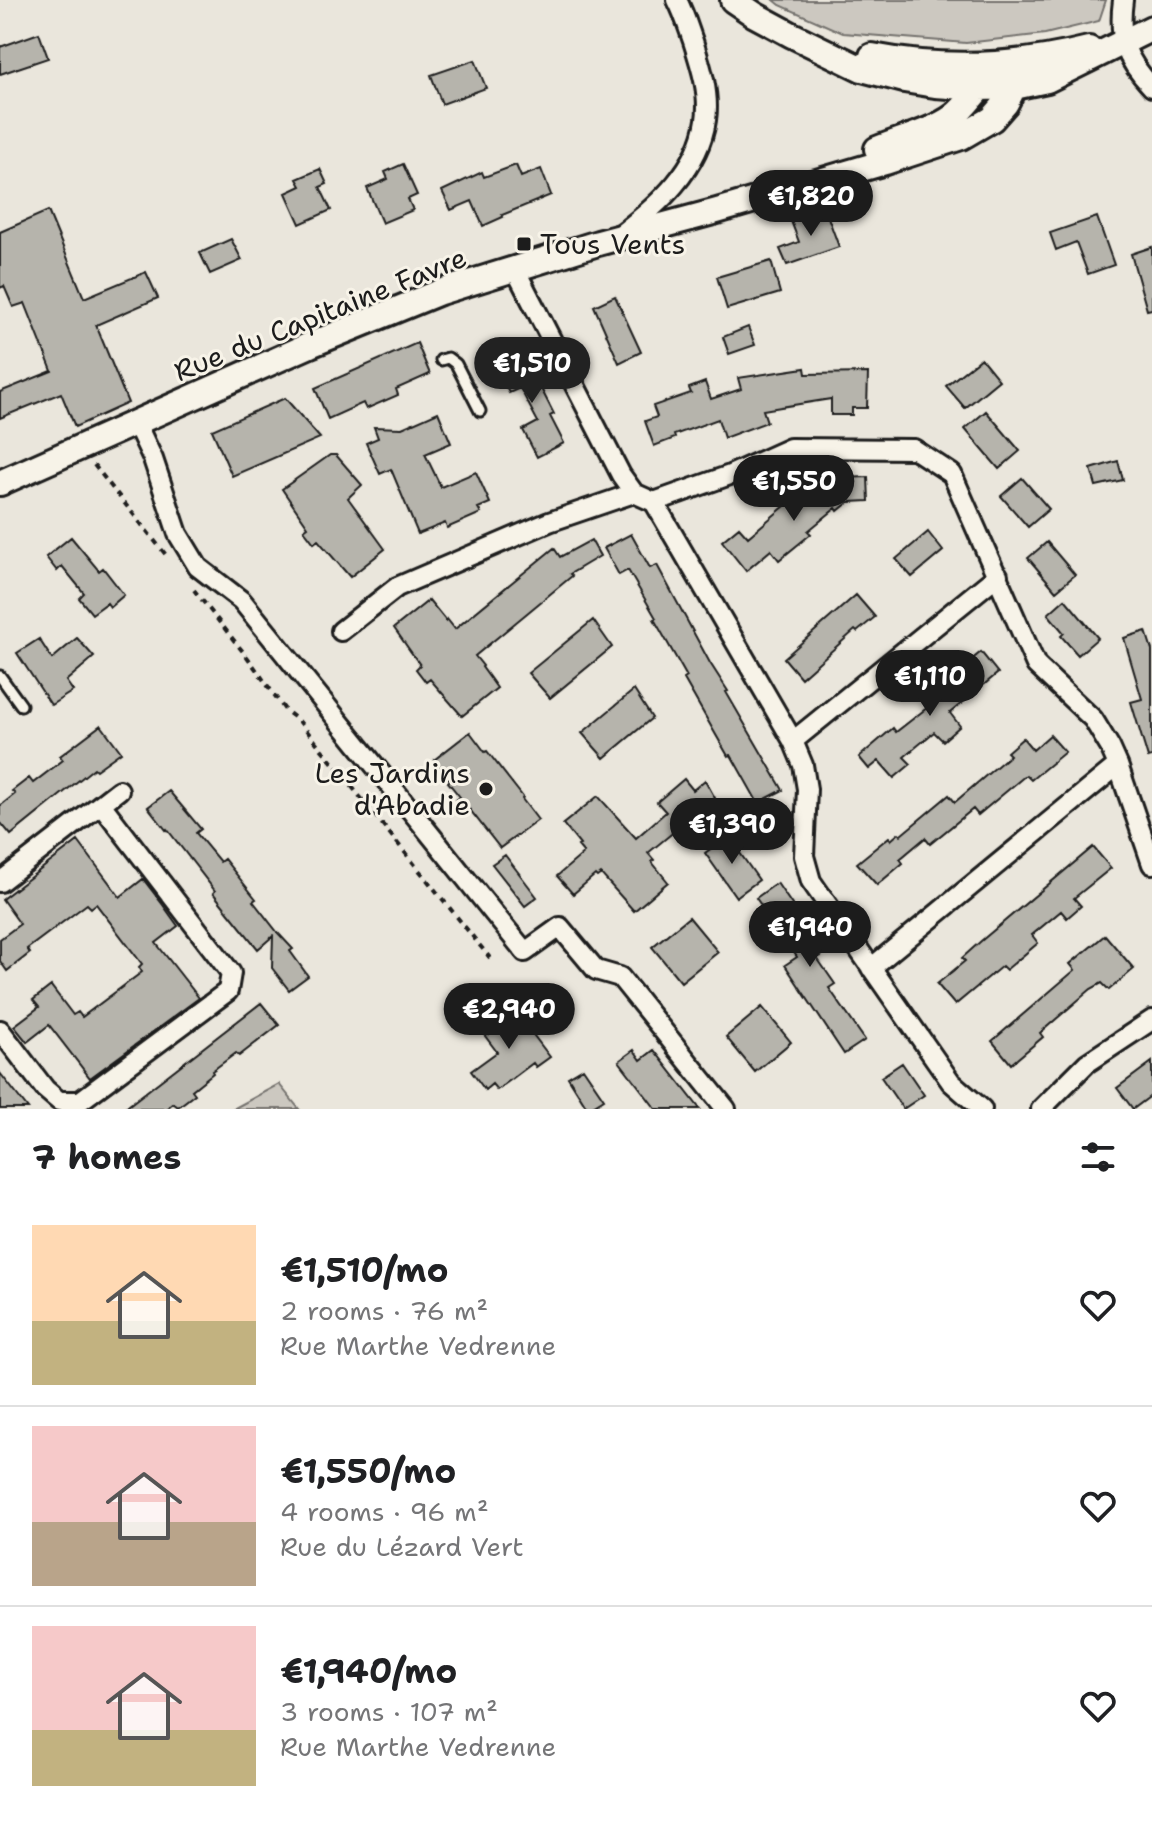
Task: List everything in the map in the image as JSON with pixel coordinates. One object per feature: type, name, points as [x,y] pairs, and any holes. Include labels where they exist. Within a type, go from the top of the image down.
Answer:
[{"type":"street","points":[[614,240],[650,211],[688,167],[706,122],[702,71],[677,0]]},
{"type":"street","points":[[733,0],[755,15],[862,69],[935,85],[980,88],[1010,75],[1033,73],[1086,50],[1122,41]]},
{"type":"street","points":[[1123,0],[1122,41],[1126,54],[1152,87]]},
{"type":"street","points":[[817,47],[904,62],[1047,80],[1152,28]]},
{"type":"street","name":"Rue du Capitaine Favre","points":[[0,483],[310,345],[440,292],[961,137],[992,119],[1006,103],[1010,75]]},
{"type":"street","name":"Rue du Capitaine Favre","points":[[717,211],[942,123],[966,106],[980,88]]},
{"type":"street","points":[[515,269],[621,475],[634,493],[654,502],[793,741],[803,765],[807,789],[804,856],[811,881],[951,1082],[982,1109]]},
{"type":"street","points":[[136,423],[153,459],[178,534],[198,567],[242,601],[525,952],[560,927],[596,970],[620,977],[726,1109]]},
{"type":"street","points":[[654,502],[730,475],[790,448],[914,449],[935,461],[952,474],[1036,665],[1093,719],[1110,747],[1152,864]]},
{"type":"street","points":[[341,631],[397,587],[549,522],[634,493]]},
{"type":"street","points":[[793,741],[998,575]]},
{"type":"street","points":[[871,968],[1118,765]]},
{"type":"street","points":[[0,882],[119,790]]},
{"type":"street","points":[[0,1030],[45,1089],[59,1101],[80,1101],[228,991],[231,973],[101,804]]},
{"type":"street","points":[[1041,1109],[1087,1063],[1152,1020]]},
{"type":"lane","points":[[441,360],[448,358],[456,364],[480,411]]},
{"type":"lane","points":[[0,676],[21,705]]},
{"type":"path","points":[[80,448],[169,559]]},
{"type":"path","points":[[189,583],[285,710],[299,721],[490,958]]},
{"type":"shaded area","points":[[774,0],[1106,0],[1099,21],[1045,34],[966,43],[843,33]]},
{"type":"shaded area","points":[[279,1084],[299,1109],[233,1109]]},
{"type":"building","points":[[39,33],[48,58],[0,74],[0,47]]},
{"type":"building","points":[[475,60],[486,88],[442,104],[431,75]]},
{"type":"building","points":[[403,164],[417,195],[408,199],[413,210],[382,223],[367,188],[388,179],[385,172]]},
{"type":"building","points":[[516,165],[521,177],[541,169],[551,195],[483,226],[472,201],[451,210],[442,191],[482,172],[484,177]]},
{"type":"building","points":[[320,169],[327,184],[320,187],[331,210],[300,224],[286,193],[301,186],[297,179]]},
{"type":"building","points":[[825,209],[839,247],[787,265],[780,249],[799,242],[791,221]]},
{"type":"building","points":[[48,211],[84,298],[146,272],[158,298],[96,325],[128,403],[75,427],[61,393],[0,418],[0,392],[52,371],[25,303],[13,307],[4,286],[0,288],[0,232]]},
{"type":"building","points":[[1097,217],[1114,265],[1088,274],[1076,242],[1056,250],[1050,233]]},
{"type":"building","points":[[231,239],[242,260],[210,274],[200,253]]},
{"type":"building","points":[[1152,247],[1152,309],[1147,310],[1131,254]]},
{"type":"building","points":[[771,261],[780,293],[727,309],[717,277]]},
{"type":"building","points":[[615,296],[641,352],[619,363],[594,306]]},
{"type":"building","points":[[748,327],[755,345],[729,354],[723,337]]},
{"type":"building","points":[[417,343],[430,374],[396,389],[398,395],[366,409],[363,403],[328,419],[315,388]]},
{"type":"building","points":[[524,355],[554,414],[550,416],[564,443],[537,457],[523,430],[538,422],[520,388],[509,393],[496,369]]},
{"type":"building","points":[[981,358],[999,380],[965,408],[946,386]]},
{"type":"building","points":[[805,368],[806,374],[868,373],[867,408],[852,408],[852,415],[831,415],[831,399],[763,410],[767,422],[724,438],[718,419],[654,446],[645,421],[657,417],[653,406],[691,393],[689,388],[705,382],[711,399],[741,389],[738,378]]},
{"type":"building","points":[[285,398],[320,438],[232,476],[212,430]]},
{"type":"building","points":[[986,411],[1020,451],[999,469],[965,429]]},
{"type":"building","points":[[438,412],[451,443],[425,454],[441,487],[476,472],[490,503],[478,508],[481,513],[447,528],[445,523],[418,534],[391,469],[380,474],[366,443],[378,438],[374,427],[402,428]]},
{"type":"building","points":[[330,455],[336,455],[362,485],[348,498],[385,549],[350,577],[318,540],[314,543],[304,530],[308,527],[282,489]]},
{"type":"building","points":[[1118,461],[1123,480],[1096,486],[1091,469]]},
{"type":"building","points":[[868,477],[869,501],[849,502],[838,511],[836,508],[779,560],[771,550],[746,571],[722,541],[739,527],[748,537],[798,495],[806,505],[842,478]]},
{"type":"building","points":[[1022,478],[1049,509],[1028,527],[1001,496]]},
{"type":"building","points":[[928,532],[943,551],[912,577],[896,559]]},
{"type":"building","points":[[631,534],[650,568],[657,565],[783,790],[758,803],[684,679],[687,677],[628,570],[619,575],[604,548]]},
{"type":"building","points":[[71,537],[99,571],[103,568],[124,595],[110,607],[107,603],[92,614],[79,598],[84,593],[62,566],[57,571],[46,557]]},
{"type":"building","points":[[591,540],[600,556],[570,574],[572,576],[475,656],[497,688],[462,716],[430,679],[426,682],[416,669],[420,665],[394,628],[429,600],[455,629],[554,548],[560,557]]},
{"type":"building","points":[[1047,542],[1075,575],[1056,591],[1028,558]]},
{"type":"building","points":[[856,595],[875,617],[857,632],[855,630],[801,678],[784,658]]},
{"type":"building","points":[[1065,599],[1098,638],[1078,655],[1061,636],[1064,633],[1048,614]]},
{"type":"building","points":[[593,620],[612,647],[550,698],[528,673]]},
{"type":"building","points":[[1146,631],[1152,650],[1152,757],[1148,758],[1131,702],[1142,699],[1124,638]]},
{"type":"building","points":[[77,638],[94,657],[66,681],[73,691],[51,705],[17,653],[39,639],[52,659]]},
{"type":"building","points":[[981,652],[998,673],[950,713],[960,726],[943,741],[934,732],[904,757],[911,764],[894,778],[879,761],[869,769],[859,757],[893,728],[896,732],[937,700],[935,698],[943,690],[940,686]]},
{"type":"building","points":[[634,690],[652,718],[604,758],[582,733]]},
{"type":"building","points":[[101,725],[121,752],[96,770],[94,768],[11,835],[0,822],[0,806],[15,794],[12,791],[29,778],[33,783],[63,760],[60,756]]},
{"type":"building","name":"Les Jardins d'Abadie","points":[[470,732],[538,820],[500,848],[470,810],[466,813],[456,800],[460,797],[434,760]]},
{"type":"building","points":[[1050,735],[1065,752],[1031,780],[1026,775],[978,815],[973,809],[930,844],[925,838],[900,859],[903,863],[877,885],[857,863],[889,837],[891,840],[899,833],[901,835],[949,795],[955,802],[1010,755],[1007,752],[1023,738],[1033,750]]},
{"type":"building","points":[[684,779],[693,790],[705,780],[715,798],[648,853],[668,882],[634,911],[601,874],[595,875],[573,894],[557,876],[584,853],[563,824],[598,796],[636,838],[666,812],[657,802]]},
{"type":"building","points":[[169,791],[201,829],[196,833],[220,862],[224,859],[256,899],[253,901],[293,949],[290,951],[308,976],[289,990],[272,968],[273,936],[258,949],[148,807]]},
{"type":"building","points":[[728,836],[759,880],[736,897],[705,853]]},
{"type":"building","points":[[78,841],[120,897],[143,879],[178,926],[156,943],[199,998],[90,1078],[49,1025],[27,1042],[14,1026],[39,1007],[33,1000],[51,986],[73,1015],[78,1012],[82,1017],[142,972],[139,967],[142,964],[96,904],[91,908],[87,904],[27,949],[30,953],[7,971],[0,961],[0,939],[20,924],[2,899]]},
{"type":"building","points":[[1093,847],[1111,868],[1074,898],[1081,906],[1067,918],[1061,911],[1032,935],[1038,943],[1006,970],[1002,966],[955,1005],[937,984],[965,961],[962,958],[981,941]]},
{"type":"building","points":[[505,855],[537,897],[525,906],[492,864]]},
{"type":"building","points":[[777,883],[805,924],[802,927],[821,956],[817,958],[835,984],[829,988],[865,1040],[844,1054],[785,965],[797,957],[756,898]]},
{"type":"building","points":[[689,917],[718,952],[681,982],[652,947]]},
{"type":"building","points":[[1105,935],[1134,969],[1109,990],[1102,983],[1091,989],[1040,1033],[1043,1037],[1011,1064],[992,1041],[1075,970],[1070,964]]},
{"type":"building","points":[[261,1003],[279,1025],[239,1056],[236,1053],[212,1071],[192,1090],[195,1094],[178,1107],[173,1103],[166,1109],[124,1109]]},
{"type":"building","points":[[512,1007],[550,1057],[536,1067],[533,1063],[497,1090],[492,1084],[485,1090],[471,1071],[497,1052],[485,1036],[490,1034],[484,1026]]},
{"type":"building","points":[[762,1007],[791,1042],[755,1072],[726,1037]]},
{"type":"building","points":[[634,1050],[641,1060],[654,1050],[700,1109],[656,1109],[619,1061]]},
{"type":"building","points":[[1152,1062],[1152,1095],[1133,1109],[1117,1088]]},
{"type":"building","points":[[902,1063],[924,1095],[903,1109],[881,1077]]},
{"type":"building","points":[[583,1068],[604,1099],[588,1109],[568,1077]]},
{"type":"building","points":[[0,1073],[28,1109],[0,1109]]},
{"type":"place","name":"Tous Vents","points":[[524,244]]},
{"type":"place","name":"Les Jardins d'Abadie","points":[[486,789]]}]
